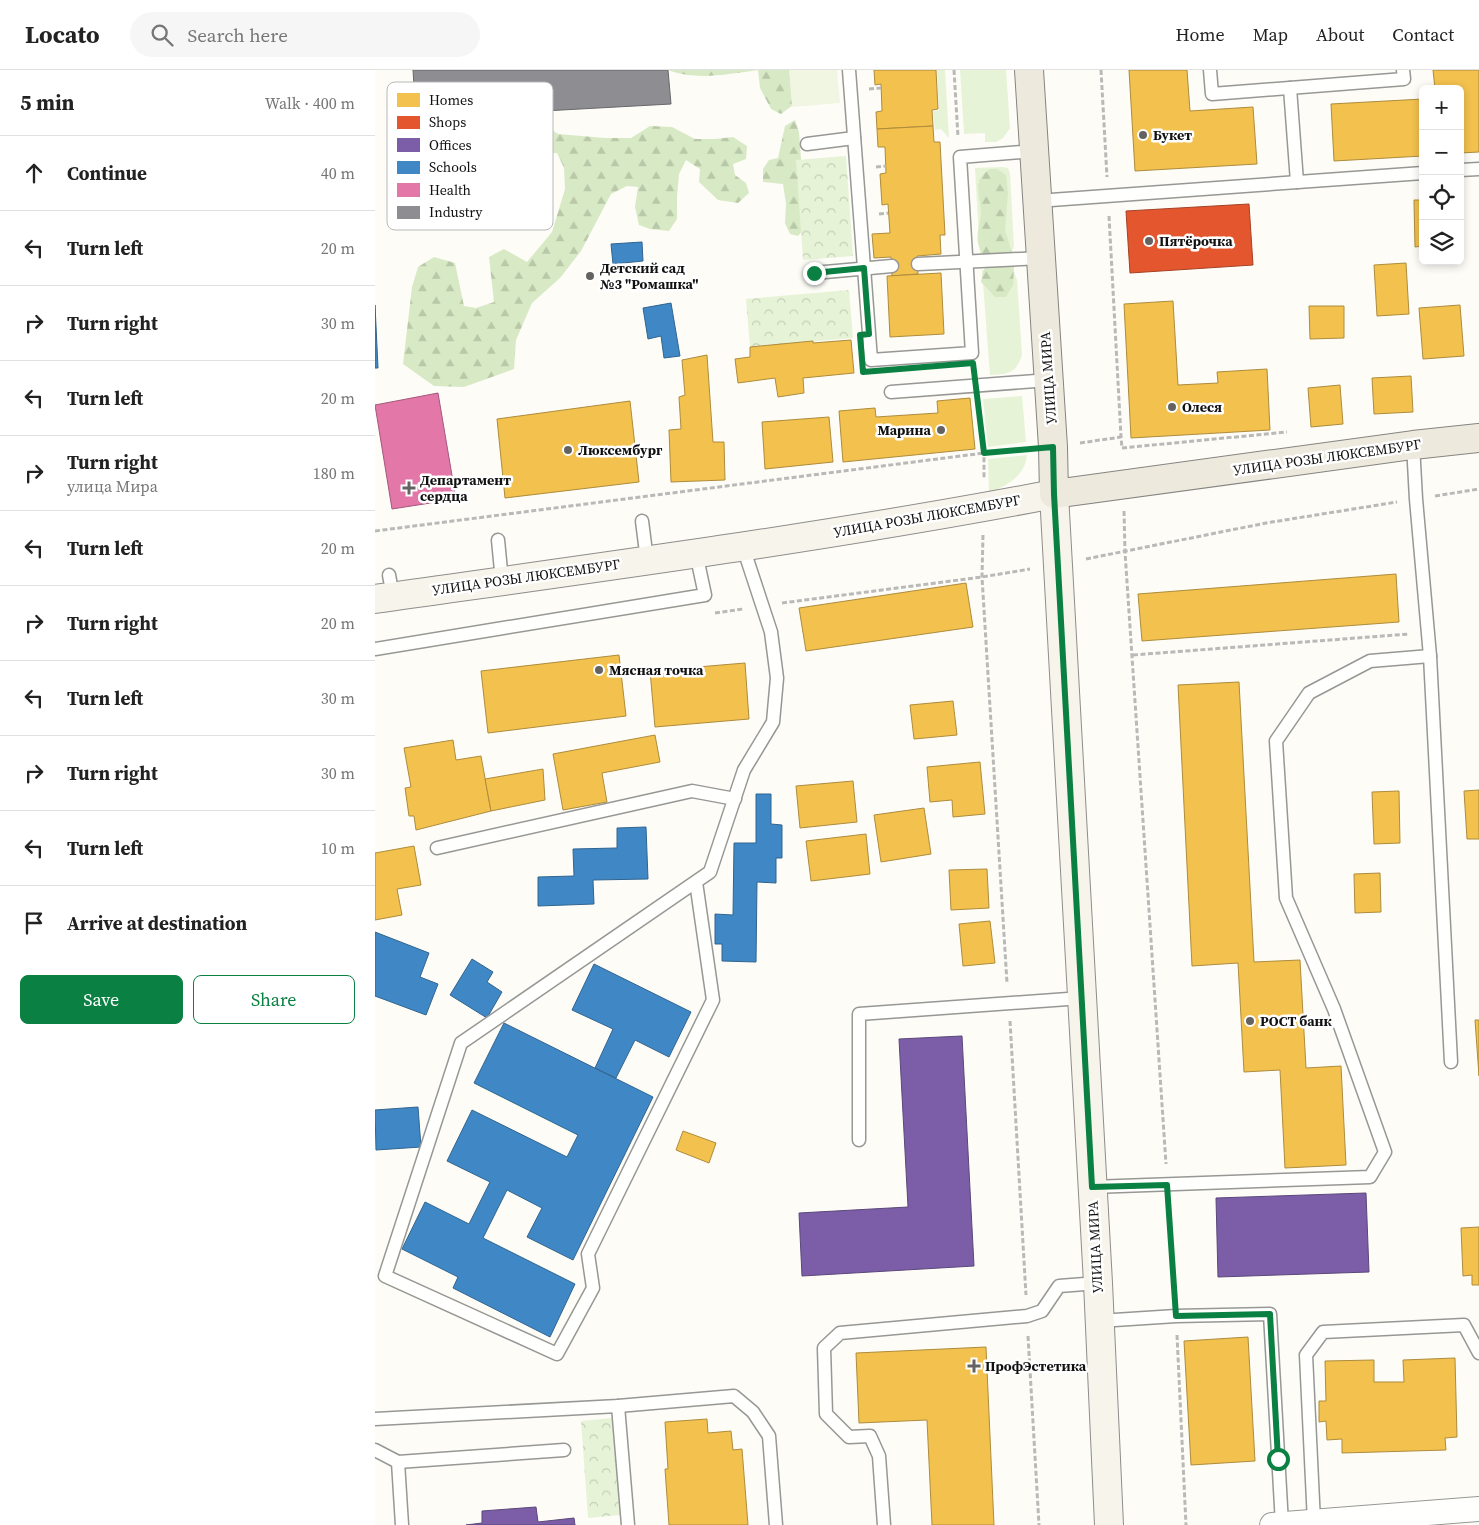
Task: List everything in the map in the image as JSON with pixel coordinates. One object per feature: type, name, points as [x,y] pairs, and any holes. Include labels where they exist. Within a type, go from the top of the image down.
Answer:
[{"type":"main road","name":"УЛИЦА МИРА","points":[[1029,70],[1053,447],[1054,494],[1098,1283],[1109,1525]]},
{"type":"main road","name":"УЛИЦА РОЗЫ ЛЮКСЕМБУРГ","points":[[385,590],[502,580],[743,547],[985,508],[1054,494],[1413,445],[1479,438]]},
{"type":"street","points":[[1295,1524],[1479,1508]]},
{"type":"lane","points":[[849,70],[871,360],[971,353],[959,157],[1034,151]]},
{"type":"lane","points":[[1210,70],[1212,94],[1404,79],[1403,70]]},
{"type":"lane","points":[[1290,88],[1297,182]]},
{"type":"lane","points":[[807,144],[854,138]]},
{"type":"lane","points":[[1464,170],[1479,169]]},
{"type":"lane","points":[[1037,201],[1419,173]]},
{"type":"lane","points":[[918,264],[1041,258]]},
{"type":"lane","points":[[814,273],[892,266]]},
{"type":"lane","points":[[891,392],[1049,380]]},
{"type":"lane","points":[[1413,445],[1430,656],[1451,1062]]},
{"type":"lane","points":[[642,521],[647,560]]},
{"type":"lane","points":[[498,540],[502,580]]},
{"type":"lane","points":[[696,882],[713,1000],[588,1254],[593,1288],[557,1354],[385,1276],[461,1043],[696,882],[711,872],[744,770],[773,722],[777,678],[771,632],[743,547]]},
{"type":"lane","points":[[375,649],[705,595],[696,553]]},
{"type":"lane","points":[[1092,1187],[1371,1177],[1385,1152],[1334,1009],[1286,898],[1276,741],[1309,693],[1369,661],[1430,656]]},
{"type":"lane","points":[[437,848],[692,792],[735,799]]},
{"type":"lane","points":[[859,1140],[859,1014],[1082,998]]},
{"type":"lane","points":[[884,1525],[879,1456],[870,1436],[849,1437],[826,1414],[824,1348],[840,1333],[1027,1316],[1042,1311],[1059,1286],[1098,1283]]},
{"type":"lane","points":[[1099,1321],[1176,1316],[1270,1314],[1295,1524]]},
{"type":"lane","points":[[1295,1524],[1306,1355],[1323,1332],[1464,1326],[1479,1353]]},
{"type":"lane","points":[[375,1419],[618,1406],[734,1396],[753,1412],[769,1436],[776,1525]]},
{"type":"lane","points":[[618,1406],[627,1525]]},
{"type":"lane","points":[[375,1450],[397,1462],[564,1450]]},
{"type":"lane","points":[[397,1462],[402,1525]]},
{"type":"path","points":[[954,70],[959,157]]},
{"type":"path","points":[[1101,70],[1122,448],[1125,552],[1176,1316],[1186,1525]]},
{"type":"path","points":[[977,386],[984,453],[985,508],[982,577],[1039,1525]]},
{"type":"path","points":[[1122,448],[1291,432]]},
{"type":"path","points":[[375,530],[984,453],[1053,447],[1121,437]]},
{"type":"path","points":[[982,577],[1125,552],[1266,523],[1479,489]]},
{"type":"path","points":[[1133,655],[1428,633]]},
{"type":"green space","points":[[668,70],[758,70],[701,76]]},
{"type":"green space","points":[[758,70],[808,70],[797,102],[781,114],[771,109],[760,88]]},
{"type":"green space","points":[[789,70],[837,70],[840,103],[792,107]]},
{"type":"green space","points":[[937,70],[945,70],[949,138],[941,129],[935,130],[933,111],[939,110]]},
{"type":"green space","points":[[960,70],[1006,70],[1010,128],[1003,138],[996,142],[985,142],[985,133],[964,134]]},
{"type":"green space","points":[[795,120],[799,132],[806,227],[798,236],[790,234],[785,223],[786,204],[783,184],[763,182],[763,169],[769,160],[778,158],[785,126]]},
{"type":"green space","points":[[650,126],[672,127],[695,139],[733,137],[747,146],[746,159],[733,164],[735,175],[746,183],[749,193],[738,203],[718,200],[699,182],[700,169],[686,160],[679,174],[677,219],[669,231],[650,229],[639,225],[635,207],[638,187],[627,186],[611,194],[581,251],[560,278],[532,303],[516,340],[514,369],[464,387],[434,386],[403,364],[412,287],[418,267],[434,257],[455,263],[464,306],[476,308],[494,302],[489,257],[504,249],[527,262],[553,230],[565,189],[564,168],[557,153],[553,153],[553,131],[558,134],[631,138]]},
{"type":"green space","points":[[846,156],[853,256],[803,260],[796,160]]},
{"type":"green space","points":[[975,168],[1008,168],[1010,174],[1014,247],[1011,253],[980,256]]},
{"type":"green space","points":[[990,169],[997,169],[1006,175],[1008,193],[1005,230],[1014,266],[1013,285],[1006,297],[995,297],[981,282],[987,264],[978,243],[981,211],[978,188],[980,178]]},
{"type":"green space","points":[[1007,268],[1014,272],[1017,280],[1022,355],[1017,366],[1011,372],[990,375],[982,270]]},
{"type":"green space","points":[[849,290],[853,338],[750,347],[746,299]]},
{"type":"green space","points":[[1022,396],[1026,442],[988,447],[983,399]]},
{"type":"green space","points":[[1027,455],[1023,469],[1014,479],[989,493],[988,459]]},
{"type":"green space","points":[[612,1418],[620,1515],[588,1518],[581,1421]]},
{"type":"building: Homes","points":[[874,70],[936,70],[938,109],[932,110],[933,126],[877,129],[876,112],[882,111],[881,84],[875,85]]},
{"type":"building: Homes","points":[[1129,70],[1187,70],[1190,111],[1253,107],[1257,164],[1135,171]]},
{"type":"building: Homes","points":[[1433,70],[1479,70],[1479,152],[1464,153],[1464,85],[1435,85]]},
{"type":"building: Homes","points":[[1419,99],[1419,156],[1334,161],[1331,104]]},
{"type":"building: Homes","points":[[933,126],[934,142],[940,142],[945,235],[940,235],[941,254],[917,256],[918,274],[892,276],[891,257],[874,258],[872,234],[890,233],[888,204],[882,205],[880,174],[886,173],[885,147],[878,147],[877,129]]},
{"type":"building: Homes","points":[[1414,200],[1419,200],[1419,246],[1415,247]]},
{"type":"building: Homes","points":[[1406,263],[1409,314],[1377,316],[1374,265]]},
{"type":"building: Homes","points":[[941,273],[944,334],[890,337],[887,276]]},
{"type":"building: Homes","points":[[1173,301],[1178,385],[1218,383],[1217,372],[1267,369],[1270,430],[1131,438],[1124,304]]},
{"type":"building: Homes","points":[[1460,305],[1464,356],[1423,359],[1419,308]]},
{"type":"building: Homes","points":[[1309,306],[1344,306],[1344,338],[1310,339]]},
{"type":"building: Homes","points":[[851,340],[854,373],[803,378],[804,393],[778,397],[775,378],[738,383],[735,359],[750,357],[750,347],[813,341],[813,343]]},
{"type":"building: Homes","points":[[707,355],[713,442],[724,442],[725,480],[671,482],[669,430],[681,429],[679,397],[685,395],[682,360]]},
{"type":"building: Homes","points":[[1411,376],[1413,412],[1374,414],[1372,378]]},
{"type":"building: Homes","points":[[1340,385],[1343,424],[1311,427],[1308,388]]},
{"type":"building: Homes","points":[[970,398],[975,449],[843,462],[839,411],[875,408],[876,417],[938,413],[937,401]]},
{"type":"building: Homes","name":"Люксембург","points":[[630,401],[639,482],[505,498],[497,419]]},
{"type":"building: Homes","points":[[829,417],[833,462],[765,469],[762,422]]},
{"type":"building: Homes","points":[[1396,574],[1399,622],[1142,641],[1138,594]]},
{"type":"building: Homes","points":[[966,583],[973,627],[806,651],[799,608]]},
{"type":"building: Homes","points":[[619,655],[626,716],[488,733],[481,671]]},
{"type":"building: Homes","points":[[745,663],[749,719],[655,727],[650,671]]},
{"type":"building: Homes","points":[[1239,682],[1254,962],[1300,960],[1306,1068],[1341,1066],[1346,1165],[1285,1168],[1280,1070],[1244,1072],[1238,963],[1192,966],[1178,685]]},
{"type":"building: Homes","points":[[953,701],[957,735],[914,739],[910,705]]},
{"type":"building: Homes","points":[[655,735],[660,762],[602,773],[607,802],[563,810],[553,754]]},
{"type":"building: Homes","points":[[453,740],[456,760],[481,756],[491,811],[416,830],[414,816],[409,816],[405,788],[411,787],[404,748]]},
{"type":"building: Homes","points":[[980,762],[985,814],[953,817],[952,800],[930,802],[927,767]]},
{"type":"building: Homes","points":[[543,769],[545,800],[491,811],[485,779]]},
{"type":"building: Homes","points":[[853,781],[857,822],[800,828],[796,786]]},
{"type":"building: Homes","points":[[1479,790],[1479,839],[1467,839],[1464,791]]},
{"type":"building: Homes","points":[[1399,791],[1400,843],[1374,844],[1372,792]]},
{"type":"building: Homes","points":[[924,808],[931,854],[881,862],[874,815]]},
{"type":"building: Homes","points":[[866,834],[870,874],[811,881],[806,841]]},
{"type":"building: Homes","points":[[414,846],[421,885],[397,889],[402,915],[375,920],[375,853]]},
{"type":"building: Homes","points":[[987,869],[989,908],[951,910],[949,870]]},
{"type":"building: Homes","points":[[1380,873],[1381,912],[1355,913],[1354,874]]},
{"type":"building: Homes","points":[[990,921],[995,963],[963,966],[959,924]]},
{"type":"building: Homes","points":[[1475,1020],[1479,1020],[1479,1076]]},
{"type":"building: Homes","points":[[683,1131],[716,1143],[709,1163],[676,1150]]},
{"type":"building: Homes","points":[[1479,1227],[1479,1285],[1472,1285],[1472,1275],[1463,1276],[1461,1228]]},
{"type":"building: Homes","points":[[1248,1337],[1255,1461],[1191,1465],[1184,1341]]},
{"type":"building: Homes","points":[[986,1347],[994,1525],[932,1525],[927,1420],[859,1423],[856,1353]]},
{"type":"building: Homes","points":[[1455,1358],[1457,1437],[1445,1438],[1446,1450],[1342,1453],[1342,1439],[1327,1440],[1326,1421],[1319,1422],[1319,1401],[1326,1401],[1325,1361],[1374,1360],[1374,1382],[1404,1382],[1403,1360]]},
{"type":"building: Homes","points":[[707,1419],[708,1433],[731,1431],[733,1450],[742,1449],[748,1525],[669,1525],[665,1469],[668,1469],[665,1422]]},
{"type":"building: Shops","points":[[1249,204],[1253,265],[1130,273],[1126,211]]},
{"type":"building: Offices","points":[[962,1036],[974,1266],[802,1276],[799,1213],[908,1207],[899,1039]]},
{"type":"building: Offices","points":[[1366,1193],[1369,1272],[1218,1277],[1216,1198]]},
{"type":"building: Offices","points":[[536,1507],[538,1522],[574,1518],[575,1525],[466,1525],[482,1523],[482,1511]]},
{"type":"building: Schools","points":[[642,242],[643,261],[613,264],[611,244]]},
{"type":"building: Schools","points":[[671,303],[680,356],[664,358],[661,336],[648,339],[643,308]]},
{"type":"building: Schools","points":[[375,305],[378,368],[375,368]]},
{"type":"building: Schools","points":[[756,794],[771,794],[771,824],[782,825],[782,858],[776,858],[776,883],[757,882],[756,962],[722,961],[722,944],[715,944],[715,914],[733,915],[734,843],[756,843]]},
{"type":"building: Schools","points":[[646,827],[648,879],[593,880],[594,904],[538,906],[538,877],[574,876],[573,849],[617,848],[617,828]]},
{"type":"building: Schools","points":[[375,932],[429,953],[420,977],[438,984],[426,1015],[375,996]]},
{"type":"building: Schools","points":[[472,959],[493,972],[487,982],[502,992],[487,1018],[450,995]]},
{"type":"building: Schools","points":[[594,964],[691,1012],[669,1057],[635,1040],[616,1078],[595,1068],[613,1029],[572,1010]]},
{"type":"building: Schools","points":[[504,1023],[653,1097],[573,1260],[527,1237],[542,1208],[507,1190],[483,1238],[575,1284],[550,1337],[453,1288],[458,1277],[402,1249],[425,1202],[469,1224],[490,1182],[447,1161],[472,1110],[567,1157],[578,1135],[474,1083]]},
{"type":"building: Schools","points":[[418,1107],[421,1147],[376,1150],[375,1110]]},
{"type":"building: Health","points":[[438,393],[456,499],[392,509],[375,405]]},
{"type":"building: Industry","points":[[413,70],[668,70],[671,104],[553,110],[553,82],[414,82]]},
{"type":"place","name":"Букет","points":[[1143,135]]},
{"type":"place","name":"Пятёрочка","points":[[1149,241]]},
{"type":"place","name":"Детский сад №3 \"Ромашка\"","points":[[590,276]]},
{"type":"place","name":"Олеся","points":[[1172,407]]},
{"type":"place","name":"Марина","points":[[941,430]]},
{"type":"place","name":"Люксембург","points":[[568,450]]},
{"type":"place","name":"Департамент сердца","points":[[409,488]]},
{"type":"place","name":"Мясная точка","points":[[599,670]]},
{"type":"place","name":"РОСТ банк","points":[[1250,1021]]},
{"type":"place","name":"ПрофЭстетика","points":[[974,1366]]},
{"type":"route","points":[[814,273],[864,268],[869,334],[860,335],[863,372],[973,363],[984,453],[1053,447],[1092,1187],[1167,1185],[1176,1316],[1270,1314],[1278,1459]]}]
